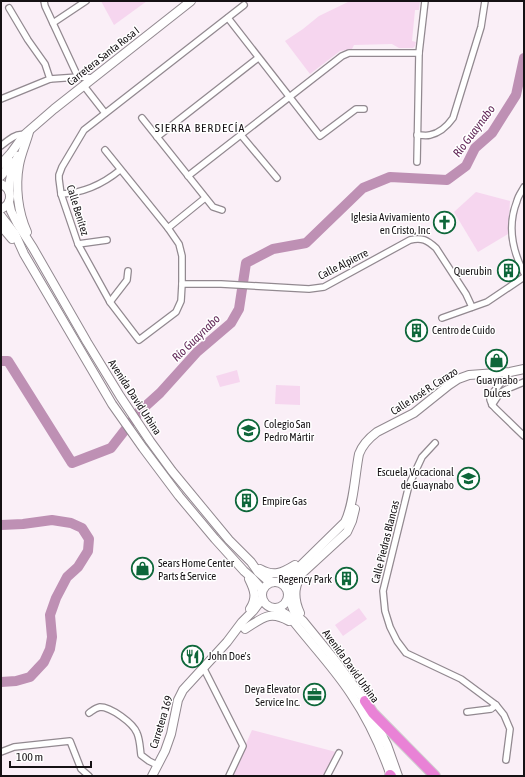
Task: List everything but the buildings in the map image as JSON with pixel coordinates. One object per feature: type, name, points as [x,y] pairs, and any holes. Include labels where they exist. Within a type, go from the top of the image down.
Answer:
[{"type":"highway","points":[[365,701],[373,713],[435,776]]},
{"type":"street","points":[[44,1],[78,77]]},
{"type":"street","points":[[53,23],[86,1]]},
{"type":"street","name":"Carretera Santa Rosa I","points":[[1,164],[34,125],[191,1]]},
{"type":"street","points":[[417,162],[419,53],[425,1]]},
{"type":"street","points":[[417,135],[431,135],[438,132],[453,118],[481,27],[485,1]]},
{"type":"street","name":"Calle Benítez","points":[[182,284],[181,301],[176,312],[140,340],[110,302],[78,244],[61,194],[59,175],[62,167],[84,130],[244,5]]},
{"type":"street","points":[[8,8],[45,64],[50,79]]},
{"type":"street","points":[[228,18],[320,136],[356,110],[364,109]]},
{"type":"street","points":[[188,176],[342,56],[349,53],[419,53]]},
{"type":"street","points":[[157,137],[258,58]]},
{"type":"street","points":[[1,99],[50,79],[78,77],[94,78]]},
{"type":"street","points":[[84,86],[105,113]]},
{"type":"street","points":[[142,118],[205,198],[213,207],[222,210]]},
{"type":"street","points":[[1,146],[15,136],[27,132]]},
{"type":"street","points":[[27,132],[19,164],[18,185],[20,208],[25,229],[33,248]]},
{"type":"street","name":"Carretera Santa Rosa I","points":[[1,176],[6,170],[27,132]]},
{"type":"street","name":"Carretera Santa Rosa I","points":[[9,202],[9,183],[12,170],[27,132]]},
{"type":"street","points":[[241,135],[276,178]]},
{"type":"street","points":[[105,150],[168,228],[178,244],[182,256],[182,284]]},
{"type":"street","points":[[61,194],[72,194],[97,186],[120,170]]},
{"type":"street","points":[[1,184],[9,191]]},
{"type":"street","points":[[524,187],[517,200],[512,225],[512,238],[514,250],[524,274]]},
{"type":"street","points":[[168,228],[205,198]]},
{"type":"street","points":[[1,209],[9,202]]},
{"type":"street","name":"Avenida David Urbina","points":[[9,202],[14,218],[87,342],[150,441],[172,471],[258,572],[266,579],[275,582]]},
{"type":"street","name":"Avenida David Urbina","points":[[1,216],[15,234],[24,254],[112,404],[179,496],[215,539],[261,588],[262,596]]},
{"type":"street","points":[[1,226],[24,254]]},
{"type":"street","name":"Calle Alpierre","points":[[182,284],[221,284],[309,289],[324,286],[410,240],[418,238],[430,242],[436,248],[466,294],[472,307]]},
{"type":"street","points":[[78,244],[107,240]]},
{"type":"street","points":[[110,302],[127,280],[128,271]]},
{"type":"street","points":[[442,318],[486,302],[524,277]]},
{"type":"street","name":"Calle José R. Carazo","points":[[275,582],[287,577],[297,569],[346,522],[352,500],[359,454],[361,449],[372,436],[414,412],[458,379],[469,375],[510,372],[524,369]]},
{"type":"street","points":[[510,372],[490,396],[490,398],[492,405],[524,436]]},
{"type":"street","points":[[492,405],[500,393],[524,382]]},
{"type":"street","name":"Calle Piedras Blancas","points":[[435,443],[422,457],[409,485],[383,591],[385,611],[390,627],[397,641],[406,653],[461,679],[496,705],[504,715],[510,729],[506,760]]},
{"type":"street","points":[[288,594],[283,585],[275,582],[265,586],[262,596],[265,605],[275,609],[282,607],[287,601],[290,587],[293,582],[343,535],[350,526],[357,501],[363,455],[366,444]]},
{"type":"street","points":[[250,562],[262,570],[271,574],[276,574],[310,556]]},
{"type":"street","points":[[243,625],[253,604],[255,595],[252,584],[244,571]]},
{"type":"street","points":[[303,621],[297,608],[296,593],[297,582],[304,571]]},
{"type":"street","name":"Avenida David Urbina","points":[[288,594],[293,611],[303,621],[365,701],[387,745],[392,776]]},
{"type":"street","name":"Carretera 169","points":[[152,776],[165,751],[171,734],[178,700],[183,690],[243,625],[262,596]]},
{"type":"street","name":"Avenida David Urbina","points":[[275,609],[290,617],[352,695],[373,732],[392,776]]},
{"type":"street","name":"Carretera 169","points":[[243,625],[275,609]]},
{"type":"street","points":[[243,625],[264,617],[276,615],[300,630]]},
{"type":"street","points":[[203,667],[243,746],[229,776]]},
{"type":"street","points":[[467,712],[491,709],[496,705]]},
{"type":"street","points":[[89,713],[100,707],[110,710],[123,718],[137,732],[143,757],[157,765]]},
{"type":"street","points":[[1,752],[14,747],[70,741],[82,769],[89,776]]},
{"type":"street","points":[[327,776],[339,753]]},
{"type":"shaded area","points":[[101,1],[147,1],[114,25]]},
{"type":"shaded area","points":[[350,1],[420,1],[419,10],[415,10],[412,41],[416,42],[415,46],[413,48],[399,48],[392,44],[354,45],[352,49],[340,51],[310,74],[285,41],[319,16]]},
{"type":"shaded area","points":[[476,192],[510,201],[508,234],[478,252],[454,212]]},
{"type":"shaded area","points":[[237,370],[240,382],[220,387],[216,376]]},
{"type":"shaded area","points":[[276,385],[300,386],[300,405],[275,404]]},
{"type":"shaded area","points":[[359,608],[367,619],[343,636],[335,625]]},
{"type":"shaded area","points":[[252,730],[336,752],[324,776],[232,776]]},
{"type":"waterway","name":"Río Guaynabo","points":[[1,361],[8,361],[72,463],[111,448],[139,412],[160,393],[197,352],[231,323],[239,309],[246,263],[273,249],[306,243],[363,188],[390,177],[447,180],[466,166],[475,148],[492,133],[516,95],[524,58]]},
{"type":"waterway","name":"Río Guaynabo","points":[[1,525],[52,520],[71,523],[82,528],[89,539],[88,551],[78,567],[67,577],[56,598],[50,615],[52,637],[50,649],[44,662],[30,677],[16,681],[1,682]]},
{"type":"place","name":"Iglesia Avivamiento en Cristo, Inc","points":[[445,223]]},
{"type":"place","name":"Querubin","points":[[508,271]]},
{"type":"place","name":"Centro de Cuido","points":[[416,330]]},
{"type":"place","name":"Guaynabo Dulces","points":[[497,360]]},
{"type":"place","name":"Colegio San Pedro Mártir","points":[[248,430]]},
{"type":"place","name":"Escuela Vocacional de Guaynabo","points":[[469,478]]},
{"type":"place","name":"Empire Gas","points":[[247,501]]},
{"type":"place","name":"Sears Home Center Parts & Service","points":[[143,569]]},
{"type":"place","name":"Regency Park","points":[[347,579]]},
{"type":"place","name":"John Doe's","points":[[192,656]]},
{"type":"place","name":"Deya Elevator Service Inc.","points":[[315,695]]},
{"type":"district","name":"SIERRA BERDECÍA","points":[[200,128]]}]
